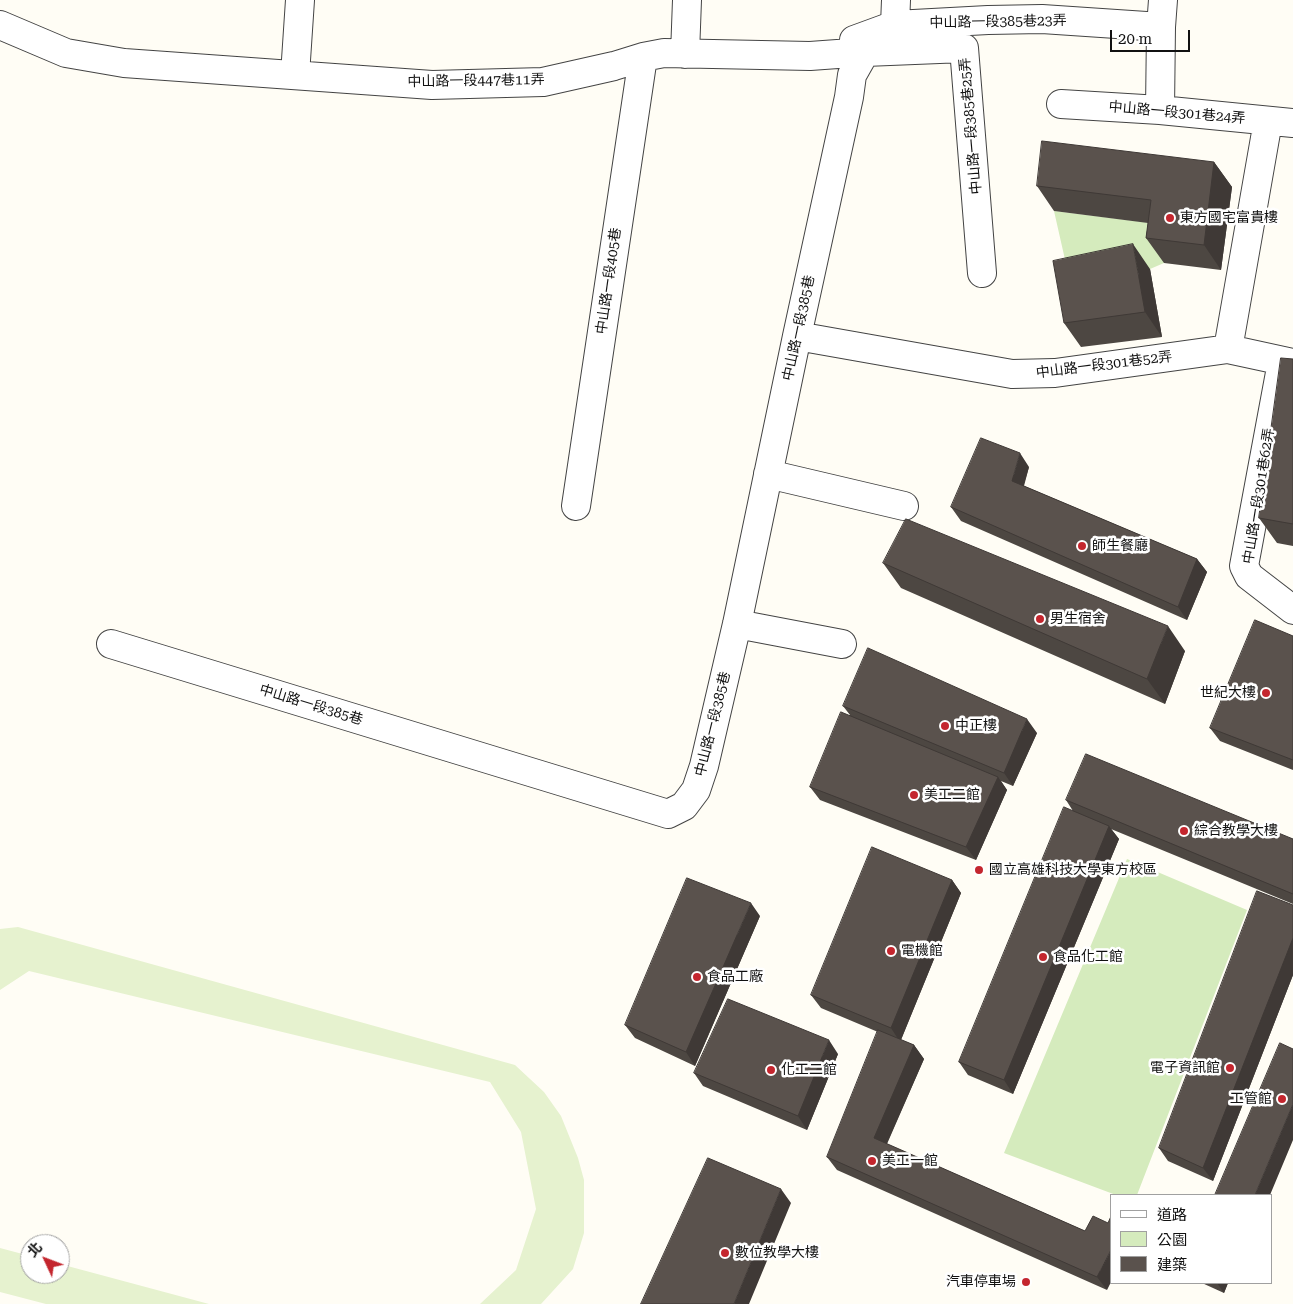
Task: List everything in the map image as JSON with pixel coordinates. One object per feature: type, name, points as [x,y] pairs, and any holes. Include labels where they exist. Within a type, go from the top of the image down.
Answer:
[{"type":"lane","points":[[295,75],[300,0]]},
{"type":"lane","points":[[685,54],[688,0]]},
{"type":"lane","points":[[1160,110],[1163,0]]},
{"type":"lane","points":[[865,52],[854,40],[896,12]]},
{"type":"lane","name":"中山路一段385巷23弄","points":[[896,12],[1042,19],[1161,28]]},
{"type":"lane","name":"中山路一段447巷11弄","points":[[0,25],[66,53],[124,63],[432,85],[543,82],[614,66],[643,57],[664,54],[810,56],[865,52]]},
{"type":"lane","name":"中山路一段385巷25弄","points":[[865,52],[964,48],[982,273]]},
{"type":"lane","name":"中山路一段385巷","points":[[111,644],[668,814],[684,806],[696,790],[704,766],[738,624],[852,75],[865,52]]},
{"type":"lane","name":"中山路一段405巷","points":[[576,506],[643,57]]},
{"type":"lane","name":"中山路一段301巷24弄","points":[[1060,104],[1160,110],[1281,122]]},
{"type":"lane","points":[[1228,349],[1281,122]]},
{"type":"lane","name":"中山路一段301巷52弄","points":[[797,336],[1012,374],[1055,373],[1228,349],[1288,363]]},
{"type":"lane","name":"中山路一段301巷62弄","points":[[1288,363],[1244,566],[1249,576],[1293,610]]},
{"type":"lane","points":[[768,474],[904,506]]},
{"type":"lane","points":[[738,624],[842,644]]},
{"type":"green space","points":[[1054,211],[1168,225],[1164,263],[1150,269],[1071,286]]},
{"type":"green space","points":[[1127,859],[1247,910],[1137,1194],[1113,1194],[1004,1153]]},
{"type":"green space","points":[[18,927],[515,1065],[544,1092],[561,1116],[578,1158],[584,1180],[584,1233],[573,1269],[541,1304],[480,1304],[516,1270],[536,1209],[521,1132],[490,1082],[29,971],[0,990],[0,929]]},
{"type":"green space","points":[[0,1248],[20,1253],[20,1284],[70,1284],[70,1267],[209,1304],[46,1304],[0,1292]]},
{"type":"building","points":[[1042,141],[1214,162],[1204,245],[1146,238],[1151,200],[1037,186]]},
{"type":"building","points":[[1133,244],[1145,312],[1064,323],[1053,261]]},
{"type":"building","points":[[1281,358],[1293,359],[1293,524],[1259,518]]},
{"type":"building","name":"師生餐廳","points":[[981,438],[1020,453],[1012,481],[1197,559],[1178,607],[951,507]]},
{"type":"building","name":"男生宿舍","points":[[906,519],[1168,626],[1147,679],[883,563]]},
{"type":"building","name":"世紀大樓","points":[[1255,620],[1293,636],[1293,760],[1210,728]]},
{"type":"building","name":"中正樓","points":[[868,648],[1027,719],[1004,773],[843,706]]},
{"type":"building","name":"美工二館","points":[[841,712],[998,777],[966,847],[810,787]]},
{"type":"building","name":"綜合教學大樓","points":[[1086,754],[1293,839],[1293,894],[1066,800]]},
{"type":"building","name":"食品化工館","points":[[1064,807],[1109,826],[1004,1080],[959,1062]]},
{"type":"building","name":"電機館","points":[[872,847],[952,880],[891,1028],[811,995]]},
{"type":"building","name":"食品工廠","points":[[687,878],[751,903],[686,1052],[625,1025]]},
{"type":"building","name":"電子資訊館","points":[[1257,891],[1293,905],[1293,938],[1203,1168],[1159,1148]]},
{"type":"building","name":"化工二館","points":[[728,999],[829,1040],[798,1116],[694,1073]]},
{"type":"building","name":"美工一館","points":[[878,1030],[914,1045],[874,1138],[1085,1231],[1093,1216],[1108,1223],[1110,1218],[1110,1252],[1097,1277],[827,1157]]},
{"type":"building","points":[[1280,1043],[1293,1049],[1293,1104],[1255,1194],[1215,1194]]},
{"type":"building","name":"數位教學大樓","points":[[708,1158],[781,1189],[734,1304],[641,1304]]},
{"type":"place","name":"東方國宅富貴樓","points":[[1170,218]]},
{"type":"place","name":"師生餐廳","points":[[1082,546]]},
{"type":"place","name":"男生宿舍","points":[[1040,619]]},
{"type":"place","name":"世紀大樓","points":[[1266,693]]},
{"type":"place","name":"中正樓","points":[[945,726]]},
{"type":"place","name":"美工二館","points":[[914,795]]},
{"type":"place","name":"綜合教學大樓","points":[[1184,831]]},
{"type":"place","name":"國立高雄科技大學東方校區","points":[[979,870]]},
{"type":"place","name":"電機館","points":[[891,951]]},
{"type":"place","name":"食品化工館","points":[[1043,957]]},
{"type":"place","name":"食品工廠","points":[[697,977]]},
{"type":"place","name":"電子資訊館","points":[[1230,1068]]},
{"type":"place","name":"化工二館","points":[[771,1070]]},
{"type":"place","name":"工管館","points":[[1282,1099]]},
{"type":"place","name":"美工一館","points":[[872,1161]]},
{"type":"place","name":"數位教學大樓","points":[[725,1253]]},
{"type":"place","name":"汽車停車場","points":[[1026,1282]]}]
